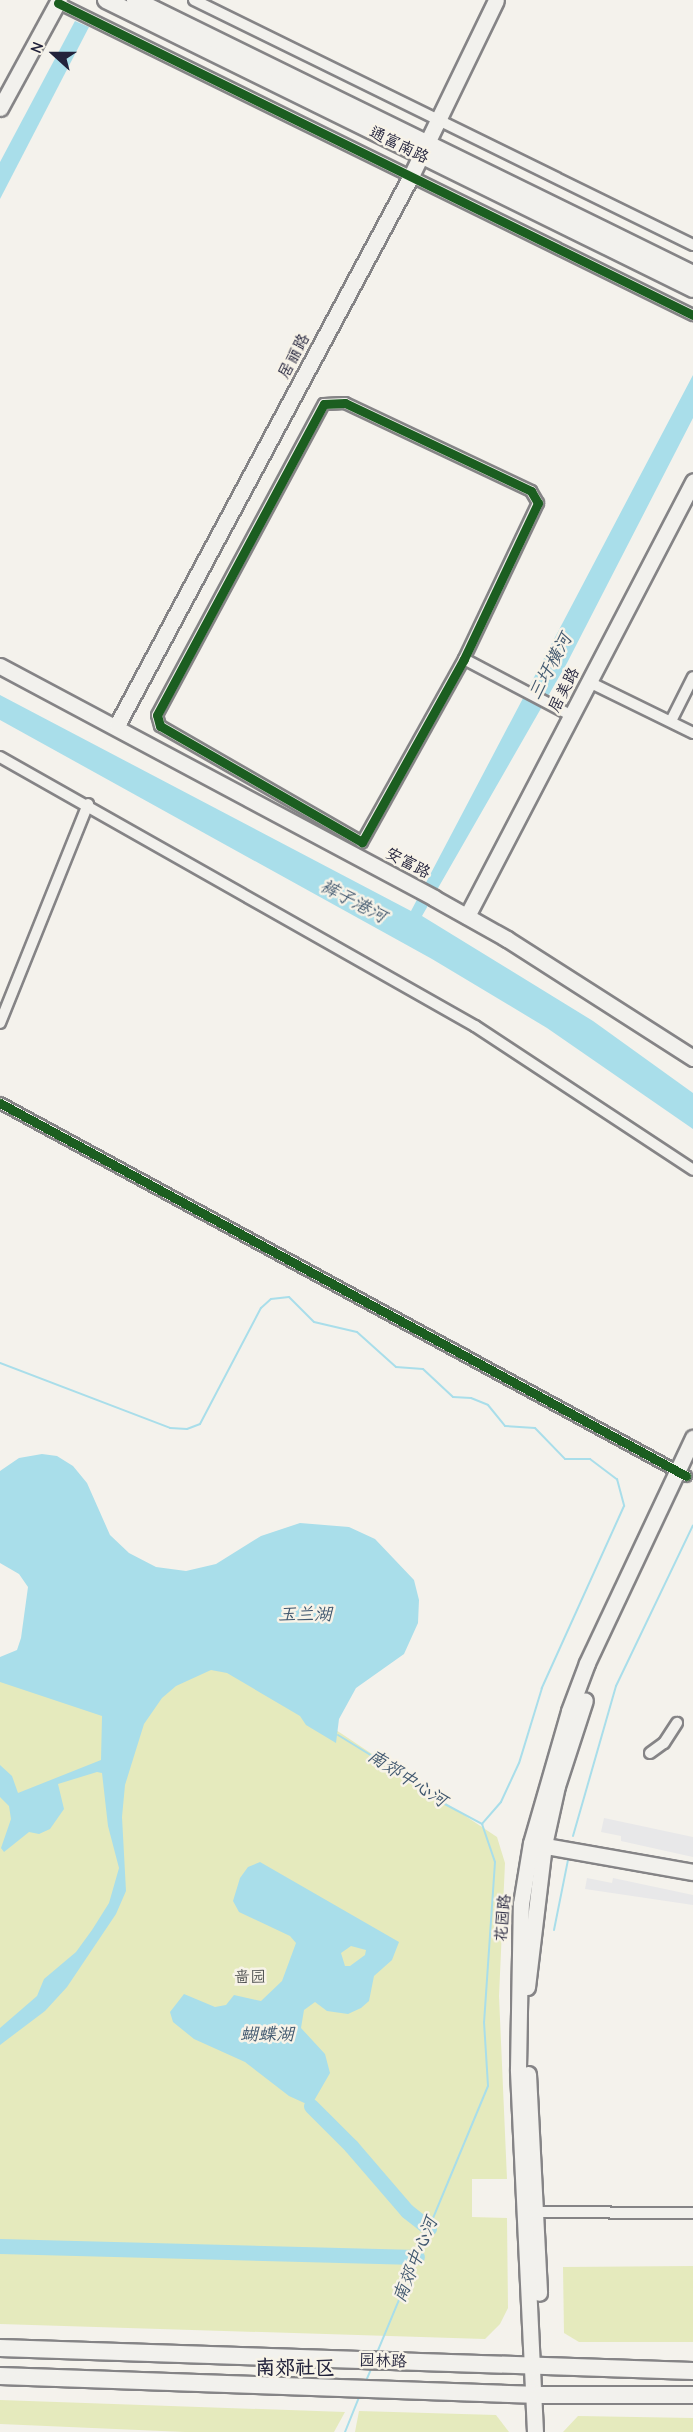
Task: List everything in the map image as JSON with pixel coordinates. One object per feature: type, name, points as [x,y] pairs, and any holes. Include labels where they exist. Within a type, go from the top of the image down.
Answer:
[{"type":"main road","name":"通富南路","points":[[106,0],[693,274]]},
{"type":"main road","name":"通富南路","points":[[135,0],[693,289]]},
{"type":"main road","name":"园林路","points":[[0,2348],[693,2371]]},
{"type":"main road","name":"园林路","points":[[0,2376],[537,2394],[693,2395]]},
{"type":"street","points":[[194,0],[693,245]]},
{"type":"street","name":"居丽路","points":[[117,725],[411,176],[496,0]]},
{"type":"street","points":[[0,108],[58,2],[693,315]]},
{"type":"street","points":[[345,403],[531,491],[538,503],[464,659],[362,842],[160,726],[157,715],[324,404],[345,403]]},
{"type":"street","name":"居美路","points":[[466,916],[693,481]]},
{"type":"street","points":[[464,659],[572,716]]},
{"type":"street","name":"安富路","points":[[0,666],[117,725],[434,897],[693,1058]]},
{"type":"street","points":[[671,721],[693,676]]},
{"type":"street","points":[[589,682],[693,734]]},
{"type":"street","points":[[0,757],[88,804],[475,1026],[693,1170]]},
{"type":"street","points":[[0,1023],[88,804]]},
{"type":"street","points":[[0,1103],[686,1470]]},
{"type":"street","name":"花园路","points":[[537,2366],[517,2005],[521,1904],[537,1844],[554,1757],[587,1663],[686,1470],[693,1438]]},
{"type":"street","points":[[650,1753],[664,1743],[677,1723]]},
{"type":"street","points":[[537,1844],[693,1872]]},
{"type":"street","name":"花园路","points":[[535,2432],[537,2212],[526,1998],[537,1844]]},
{"type":"street","points":[[537,2212],[693,2213]]},
{"type":"street","name":"花园路","points":[[537,2394],[544,2432]]},
{"type":"shaded area","points":[[604,1818],[693,1837],[693,1857],[621,1841],[621,1836],[601,1832]]},
{"type":"shaded area","points":[[587,1878],[612,1883],[613,1878],[693,1895],[693,1905],[585,1889]]},
{"type":"green space","name":"啬园","points":[[208,1645],[497,1837],[505,1863],[499,1996],[507,2179],[472,2179],[472,2217],[507,2218],[508,2308],[500,2324],[485,2339],[0,2324],[0,1668]]},
{"type":"green space","points":[[693,2266],[693,2342],[579,2342],[564,2333],[563,2267]]},
{"type":"green space","points":[[0,2400],[345,2412],[334,2432],[185,2432],[0,2424]]},
{"type":"green space","points":[[359,2411],[496,2415],[509,2432],[355,2432]]},
{"type":"green space","points":[[578,2416],[693,2418],[693,2432],[563,2432]]},
{"type":"water","points":[[75,21],[89,27],[0,199],[0,162]]},
{"type":"water","points":[[693,375],[693,418],[567,663],[422,916],[593,1021],[693,1093],[693,1129],[547,1028],[432,959],[0,720],[0,695],[411,911]]},
{"type":"water","name":"玉兰湖","points":[[42,1454],[57,1456],[73,1466],[87,1483],[110,1535],[129,1553],[156,1567],[186,1571],[216,1564],[261,1536],[300,1523],[349,1527],[375,1539],[414,1580],[419,1600],[418,1623],[404,1654],[356,1688],[339,1719],[336,1743],[306,1725],[300,1716],[227,1673],[211,1670],[176,1686],[162,1698],[144,1724],[125,1785],[122,1817],[126,1891],[116,1914],[67,1987],[45,2011],[0,2045],[0,2028],[37,1996],[44,1979],[76,1952],[92,1930],[109,1903],[119,1868],[108,1826],[102,1773],[97,1772],[58,1784],[64,1809],[50,1829],[39,1834],[29,1832],[4,1852],[1,1848],[11,1819],[9,1806],[0,1797],[0,1765],[12,1776],[18,1793],[101,1760],[102,1716],[0,1682],[0,1657],[17,1650],[21,1638],[28,1587],[19,1574],[0,1563],[0,1471],[19,1458]]},
{"type":"water","name":"蝴蝶湖","points":[[260,1862],[399,1942],[392,1960],[374,1976],[369,2001],[361,2008],[348,2014],[327,2011],[315,2002],[304,2010],[301,2028],[325,2054],[330,2073],[311,2106],[289,2096],[245,2062],[194,2039],[173,2022],[170,2012],[184,1994],[215,2007],[226,2005],[234,1995],[261,2001],[282,1981],[296,1943],[290,1936],[239,1912],[233,1901],[240,1878],[248,1867]],"holes":[[[351,1946],[366,1950],[365,1955],[350,1966],[345,1966],[341,1953]]]},
{"type":"waterway","points":[[0,1363],[170,1428],[187,1429],[200,1424],[261,1308],[271,1299],[289,1297],[314,1322],[357,1332],[396,1367],[423,1369],[453,1397],[471,1398],[488,1405],[505,1426],[535,1428],[565,1459],[590,1459],[617,1479],[624,1506],[542,1688],[519,1763],[501,1802],[482,1824]]},
{"type":"waterway","points":[[573,1836],[616,1686],[693,1525]]},
{"type":"waterway","name":"南郊中心河","points":[[338,1735],[408,1778],[441,1802],[482,1824],[495,1862],[484,2022],[488,2086],[377,2353]]},
{"type":"waterway","points":[[554,1930],[568,1860]]},
{"type":"waterway","points":[[311,2106],[351,2146],[407,2211],[429,2228]]},
{"type":"waterway","points":[[0,2246],[417,2257]]},
{"type":"waterway","name":"南郊中心河","points":[[366,2381],[372,2367]]},
{"type":"waterway","name":"南郊中心河","points":[[345,2432],[360,2395]]},
{"type":"cycle path","points":[[58,3],[693,315]]},
{"type":"cycle path","points":[[345,403],[531,491],[538,503],[464,659],[362,842],[160,726],[157,715],[324,404],[345,403]]},
{"type":"cycle path","points":[[0,1103],[686,1476]]},
{"type":"district","name":"南郊社区","points":[[295,2367]]},
{"type":"water label","name":"三圩横河","points":[[551,667]]},
{"type":"water label","name":"裤子港河","points":[[353,902]]}]
